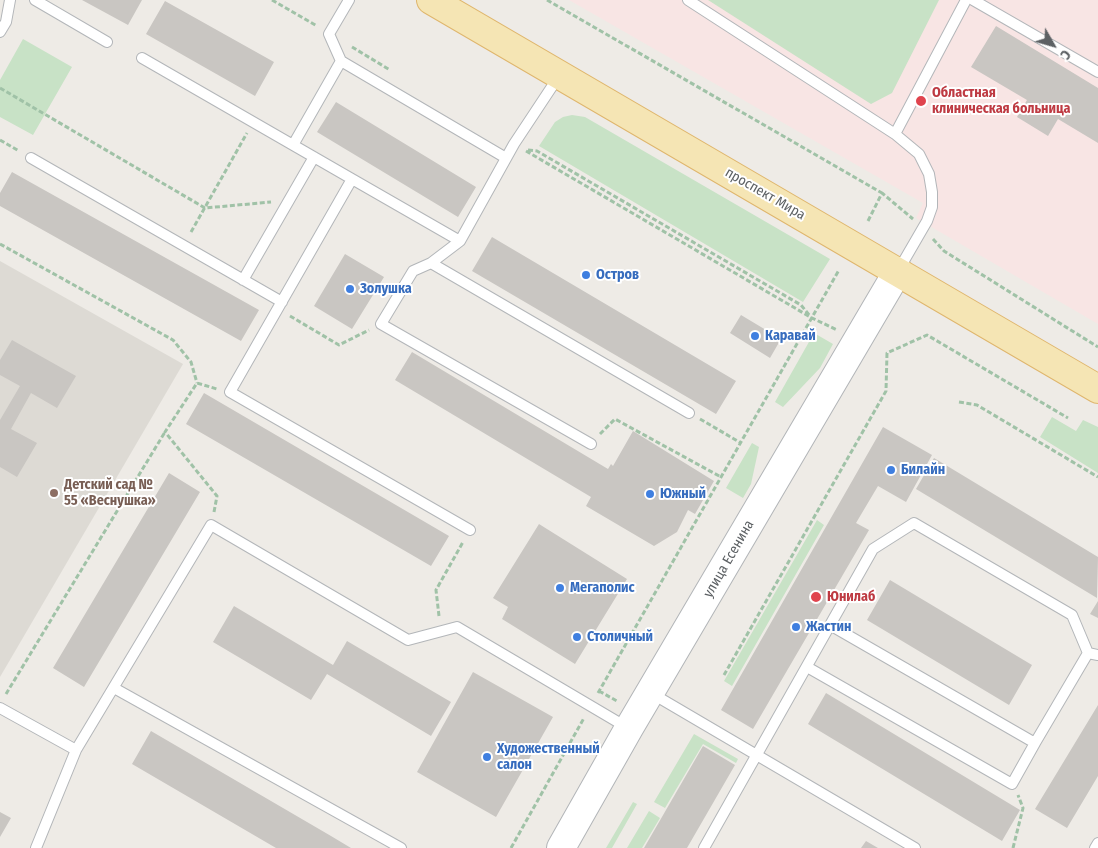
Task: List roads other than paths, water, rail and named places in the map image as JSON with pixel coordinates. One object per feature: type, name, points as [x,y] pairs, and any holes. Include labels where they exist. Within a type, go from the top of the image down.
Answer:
[{"type":"main road","name":"проспект Мира","points":[[431,0],[1098,389]]},
{"type":"street","name":"улица Есенина","points":[[561,848],[626,716],[650,692],[898,271]]},
{"type":"lane","points":[[0,32],[6,22],[10,0]]},
{"type":"lane","points":[[35,0],[107,42]]},
{"type":"lane","points":[[349,0],[329,34],[341,62],[506,158]]},
{"type":"lane","points":[[688,0],[895,134],[919,154],[929,174],[932,207],[923,228],[898,271]]},
{"type":"lane","points":[[895,134],[966,0]]},
{"type":"lane","points":[[973,0],[1098,72]]},
{"type":"lane","points":[[142,58],[460,240]]},
{"type":"lane","points":[[293,144],[341,62]]},
{"type":"lane","points":[[559,75],[506,158],[460,240],[431,262],[413,271],[381,324],[590,444]]},
{"type":"lane","points":[[243,280],[314,156]]},
{"type":"lane","points":[[31,158],[243,280],[279,306]]},
{"type":"lane","points":[[352,178],[230,392],[470,530]]},
{"type":"lane","points":[[431,262],[689,413]]},
{"type":"lane","points":[[704,848],[873,549],[914,523],[1072,615],[1093,654],[1035,743],[1012,784],[807,667]]},
{"type":"lane","points":[[36,848],[76,750],[211,525],[408,640],[457,628],[590,706],[626,716]]},
{"type":"lane","points":[[830,625],[1035,743]]},
{"type":"lane","points":[[114,688],[401,848]]},
{"type":"lane","points":[[650,692],[915,848]]},
{"type":"lane","points":[[0,708],[76,750]]},
{"type":"lane","points":[[1095,848],[1098,843]]},
{"type":"place","name":"Областная клиническая больница","points":[[921,101]]},
{"type":"place","name":"Остров","points":[[586,275]]},
{"type":"place","name":"Золушка","points":[[350,289]]},
{"type":"place","name":"Каравай","points":[[755,336]]},
{"type":"place","name":"Билайн","points":[[891,470]]},
{"type":"place","name":"Детский сад № 55 «Веснушка»","points":[[54,493]]},
{"type":"place","name":"Южный","points":[[650,494]]},
{"type":"place","name":"Мегаполис","points":[[560,588]]},
{"type":"place","name":"Юнилаб","points":[[816,597]]},
{"type":"place","name":"Жастин","points":[[796,627]]},
{"type":"place","name":"Столичный","points":[[577,637]]},
{"type":"place","name":"Художественный салон","points":[[487,757]]}]
